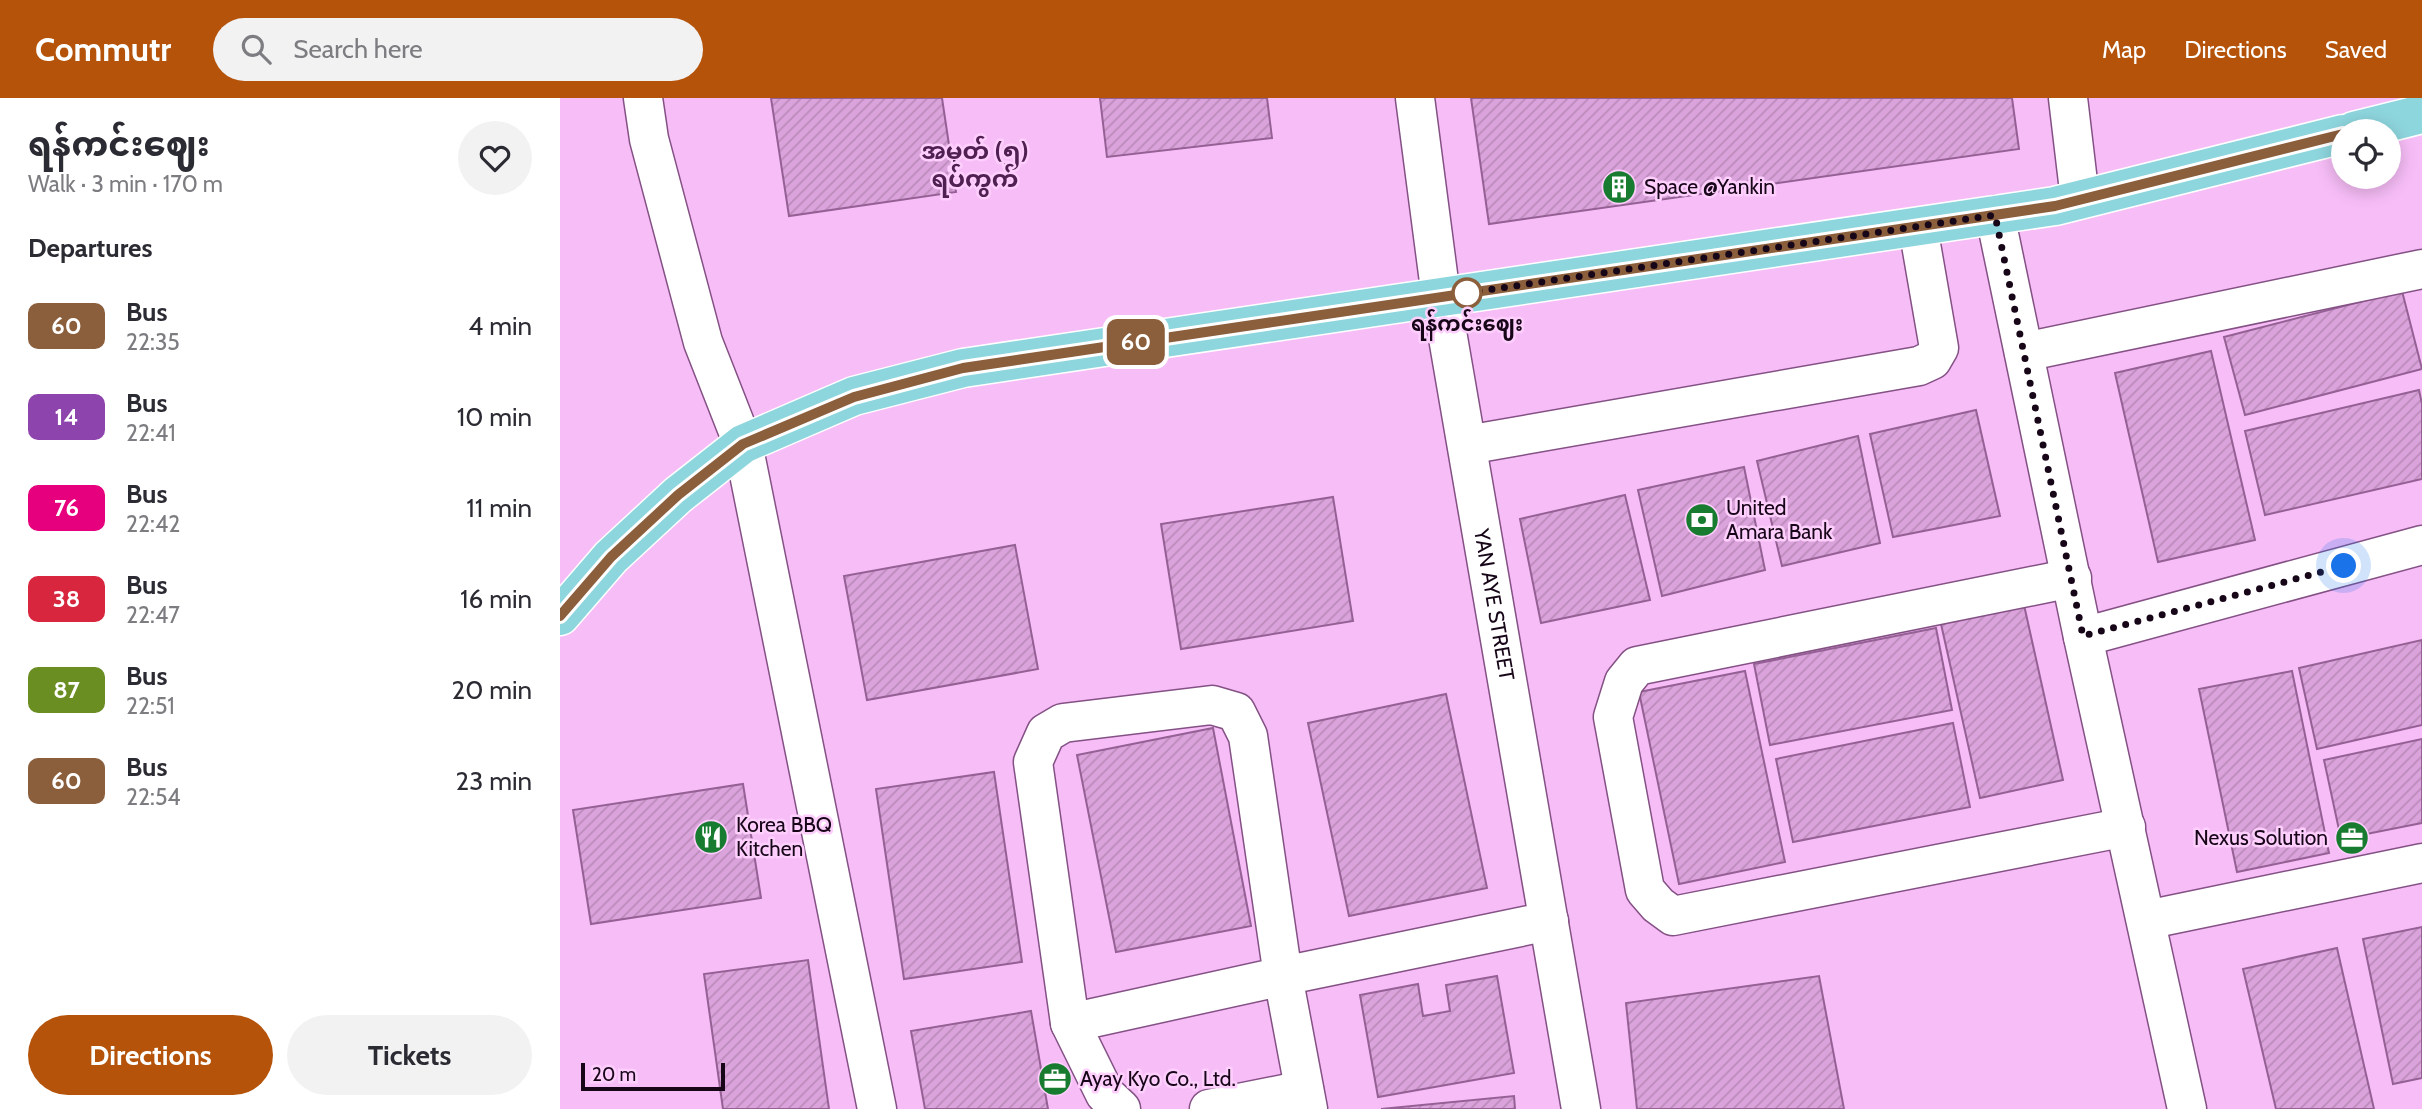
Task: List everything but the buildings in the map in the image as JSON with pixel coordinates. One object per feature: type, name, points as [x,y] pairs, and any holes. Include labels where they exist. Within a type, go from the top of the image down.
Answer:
[{"type":"main road","points":[[2401,119],[2422,114]]},
{"type":"main road","points":[[560,616],[611,557],[678,495],[743,444],[854,397],[963,368],[1995,215],[2080,200],[2331,137]]},
{"type":"street","points":[[643,98],[649,139],[703,342],[743,444],[877,1109]]},
{"type":"street","name":"YAN AYE STREET","points":[[1415,98],[1441,297],[1581,1109]]},
{"type":"street","points":[[2068,98],[2080,200]]},
{"type":"street","points":[[1995,215],[2083,636],[2187,1109]]},
{"type":"street","points":[[1467,445],[1919,366],[1933,360],[1939,348],[1918,227]]},
{"type":"street","points":[[2024,352],[2422,269]]},
{"type":"street","points":[[2083,636],[2422,545]]},
{"type":"street","points":[[2072,578],[1637,666],[1624,682],[1613,717],[1645,890],[1657,905],[1673,916],[2126,827]]},
{"type":"street","points":[[1121,1109],[1105,1094],[1070,1023],[1033,762],[1046,733],[1063,723],[1212,705],[1236,712],[1248,736],[1283,975],[1306,1100],[1209,1109]]},
{"type":"street","points":[[2146,920],[2422,863]]},
{"type":"street","points":[[1070,1023],[1283,975],[1549,921]]},
{"type":"bus line","name":"60","points":[[560,616],[611,557],[678,495],[743,444],[854,397],[963,368],[2055,206],[2331,137]]},
{"type":"place","name":"Space @Yankin","points":[[1619,187]]},
{"type":"place","name":"ရန်ကင်းဈေး","points":[[1467,293]]},
{"type":"place","name":"United Amara Bank","points":[[1702,520]]},
{"type":"place","name":"Korea BBQ Kitchen","points":[[711,837]]},
{"type":"place","name":"Nexus Solution","points":[[2352,838]]},
{"type":"place","name":"Ayay Kyo Co., Ltd.","points":[[1055,1079]]},
{"type":"district","name":"အမှတ် (၅) ရပ်ကွက်","points":[[975,165]]},
{"type":"route","points":[[1467,293],[1995,215],[2083,636],[2344,566]]}]
